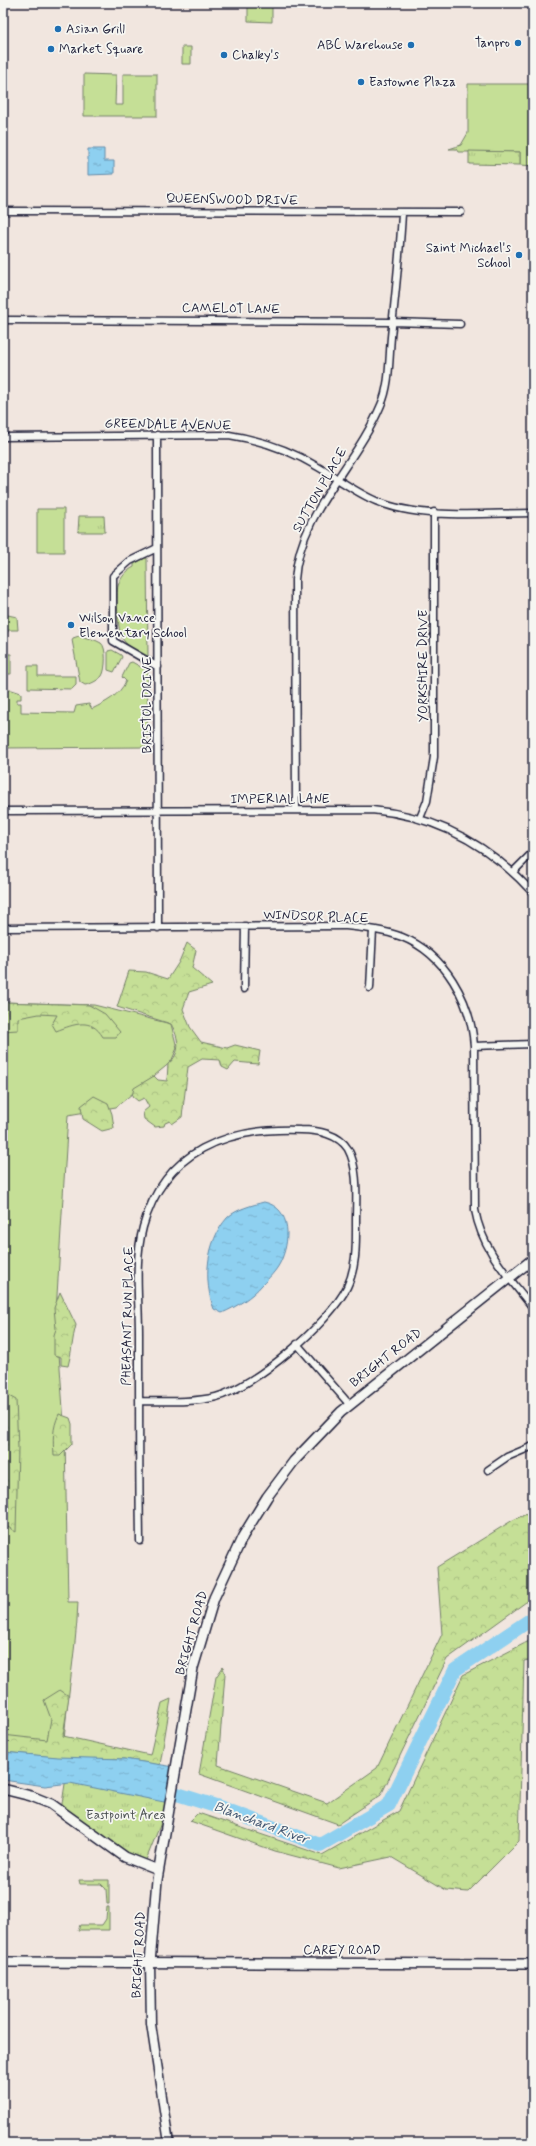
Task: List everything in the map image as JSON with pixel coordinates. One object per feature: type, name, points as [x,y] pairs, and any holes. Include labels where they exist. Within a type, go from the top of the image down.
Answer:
[{"type":"main road","name":"BRIGHT ROAD","points":[[150,1963],[152,1925],[158,1870],[179,1745],[200,1641],[214,1598],[232,1556],[254,1516],[280,1479],[309,1444],[349,1404],[533,1259]]},
{"type":"main road","points":[[3,1789],[30,1796],[51,1804],[115,1851],[135,1862],[158,1870]]},
{"type":"main road","name":"CAREY ROAD","points":[[3,1962],[533,1964]]},
{"type":"street","name":"QUEENSWOOD DRIVE","points":[[3,211],[156,210],[402,213],[461,212]]},
{"type":"street","name":"SUTTON PLACE","points":[[296,810],[295,580],[297,558],[304,538],[314,518],[382,404],[388,376],[402,213]]},
{"type":"street","name":"CAMELOT LANE","points":[[3,320],[393,322],[460,324]]},
{"type":"street","name":"GREENDALE AVENUE","points":[[3,436],[219,434],[257,440],[303,458],[366,496],[387,505],[412,510],[434,512],[533,513]]},
{"type":"street","name":"BRISTOL DRIVE","points":[[157,435],[158,928]]},
{"type":"street","name":"YORKSHIRE DRIVE","points":[[420,818],[427,801],[434,758],[434,512]]},
{"type":"street","points":[[157,548],[130,561],[113,576],[113,641],[158,667]]},
{"type":"street","name":"IMPERIAL LANE","points":[[3,811],[372,810],[398,812],[420,818],[469,840],[513,872],[533,893]]},
{"type":"street","points":[[513,872],[533,852]]},
{"type":"street","points":[[244,989],[245,926]]},
{"type":"street","name":"WINDSOR PLACE","points":[[3,928],[345,926],[393,934],[413,942],[442,967],[456,985],[466,1004],[472,1026],[474,1046],[475,1210],[482,1238],[509,1278],[533,1308]]},
{"type":"street","points":[[370,988],[374,930]]},
{"type":"street","points":[[474,1046],[533,1044]]},
{"type":"street","name":"PHEASANT RUN PLACE","points":[[139,1400],[195,1400],[228,1393],[257,1377],[326,1318],[348,1286],[353,1270],[356,1248],[356,1186],[350,1154],[344,1144],[336,1138],[322,1133],[305,1130],[255,1131],[222,1138],[193,1154],[176,1169],[156,1195],[143,1226],[138,1259],[139,1400],[140,1541]]},
{"type":"street","points":[[297,1344],[349,1404]]},
{"type":"street","points":[[488,1470],[507,1457],[533,1446]]},
{"type":"street","name":"BRIGHT ROAD","points":[[150,1963],[151,2024],[169,2143]]},
{"type":"green space","points":[[248,3],[272,3],[272,22],[248,21]]},
{"type":"green space","points":[[182,47],[191,47],[191,64],[182,64]]},
{"type":"green space","points":[[84,74],[116,75],[115,105],[123,105],[123,74],[157,74],[157,116],[84,116]]},
{"type":"green space","points":[[468,84],[533,84],[533,166],[520,165],[520,152],[458,152],[456,149],[449,149],[461,145],[468,133]]},
{"type":"green space","points":[[469,151],[520,152],[520,165],[469,164]]},
{"type":"green space","points":[[37,509],[64,509],[64,552],[37,552]]},
{"type":"green space","points":[[79,516],[104,516],[105,532],[78,532]]},
{"type":"green space","points":[[147,558],[148,657],[133,649],[121,636],[117,603],[117,590],[122,577],[126,572],[134,567],[134,564]]},
{"type":"green space","points":[[3,614],[17,617],[18,630],[8,630],[8,632],[3,632]]},
{"type":"green space","points":[[79,636],[101,643],[105,654],[102,676],[94,682],[85,685],[80,682],[72,640],[73,638]]},
{"type":"green space","points":[[112,650],[122,657],[114,672],[108,670],[108,651]]},
{"type":"green space","points":[[3,654],[11,654],[11,674],[3,674]]},
{"type":"green space","points":[[132,662],[148,671],[147,747],[3,748],[3,690],[12,690],[21,693],[21,699],[17,699],[17,703],[21,703],[21,712],[74,713],[76,706],[89,704],[92,709],[116,695],[126,681],[122,677],[129,663]]},
{"type":"green space","points":[[28,666],[38,666],[38,676],[76,676],[76,685],[72,689],[28,688]]},
{"type":"green space","points":[[187,943],[196,950],[192,968],[212,985],[189,992],[183,1009],[190,1027],[201,1042],[227,1048],[235,1045],[260,1051],[258,1064],[235,1062],[228,1070],[222,1067],[220,1060],[202,1059],[188,1067],[182,1117],[172,1124],[170,1121],[165,1123],[164,1126],[155,1127],[144,1119],[143,1112],[149,1107],[144,1098],[138,1101],[132,1096],[134,1088],[154,1076],[158,1080],[167,1081],[168,1064],[176,1055],[178,1045],[176,1035],[171,1024],[117,1007],[129,971],[146,972],[168,979],[179,962]]},
{"type":"green space","points":[[3,1002],[94,1005],[171,1024],[177,1048],[171,1062],[116,1107],[68,1115],[56,1312],[65,1437],[68,1602],[78,1602],[75,1644],[65,1728],[63,1770],[3,1762]]},
{"type":"green space","points":[[3,1002],[89,1005],[105,1014],[120,1032],[116,1037],[103,1037],[98,1031],[88,1024],[70,1026],[56,1031],[52,1024],[57,1015],[39,1014],[18,1018],[18,1030],[3,1031]]},
{"type":"green space","points":[[94,1096],[108,1103],[112,1114],[114,1128],[102,1131],[83,1119],[81,1106]]},
{"type":"green space","points":[[60,1292],[76,1325],[68,1366],[61,1365],[61,1357],[54,1355],[54,1335],[56,1329],[54,1308]]},
{"type":"green space","points":[[7,1395],[16,1400],[18,1448],[16,1532],[3,1524],[3,1517],[9,1507],[3,1500],[3,1405]]},
{"type":"green space","points":[[59,1414],[70,1418],[72,1424],[72,1444],[60,1456],[54,1456],[54,1430]]},
{"type":"green space","points":[[533,1511],[533,1601],[526,1602],[447,1659],[381,1795],[338,1824],[199,1774],[216,1677],[223,1667],[225,1674],[218,1765],[327,1803],[377,1768],[442,1634],[437,1567],[513,1520]]},
{"type":"green space","points":[[533,1639],[533,1659],[524,1661],[519,1841],[468,1892],[446,1890],[391,1857],[339,1868],[275,1851],[190,1821],[198,1813],[322,1855],[399,1811],[463,1675]]},
{"type":"green space","points":[[60,1690],[69,1696],[63,1736],[150,1755],[162,1703],[171,1699],[160,1765],[124,1759],[73,1759],[3,1752],[3,1735],[47,1740],[51,1719],[44,1700]]},
{"type":"green space","name":"Eastpoint Area","points":[[67,1771],[169,1803],[144,1865],[61,1810]]},
{"type":"green space","points":[[79,1880],[109,1880],[109,1904],[107,1904],[106,1889],[101,1884],[80,1884]]},
{"type":"green space","points":[[107,1907],[109,1907],[109,1930],[78,1930],[80,1925],[102,1925],[106,1919]]},
{"type":"water","points":[[88,149],[104,149],[104,161],[114,161],[114,174],[88,175]]},
{"type":"water","points":[[264,1202],[280,1211],[287,1227],[286,1246],[280,1263],[269,1278],[254,1294],[233,1308],[222,1313],[214,1309],[208,1286],[208,1262],[215,1238],[227,1218],[235,1212]]},
{"type":"water","points":[[3,1752],[58,1757],[124,1759],[175,1767],[169,1803],[70,1783],[45,1786],[3,1780]]},
{"type":"waterway","name":"Blanchard River","points":[[158,1788],[222,1808],[320,1845],[389,1805],[455,1670],[533,1618]]},
{"type":"place","name":"Asian Grill","points":[[58,29]]},
{"type":"place","name":"Tanpro","points":[[518,43]]},
{"type":"place","name":"ABC Warehouse","points":[[411,45]]},
{"type":"place","name":"Market Square","points":[[51,49]]},
{"type":"place","name":"Chalky's","points":[[224,55]]},
{"type":"place","name":"Eastowne Plaza","points":[[361,82]]},
{"type":"place","name":"Saint Michael's School","points":[[519,255]]},
{"type":"place","name":"Wilson Vance Elementary School","points":[[71,625]]}]
